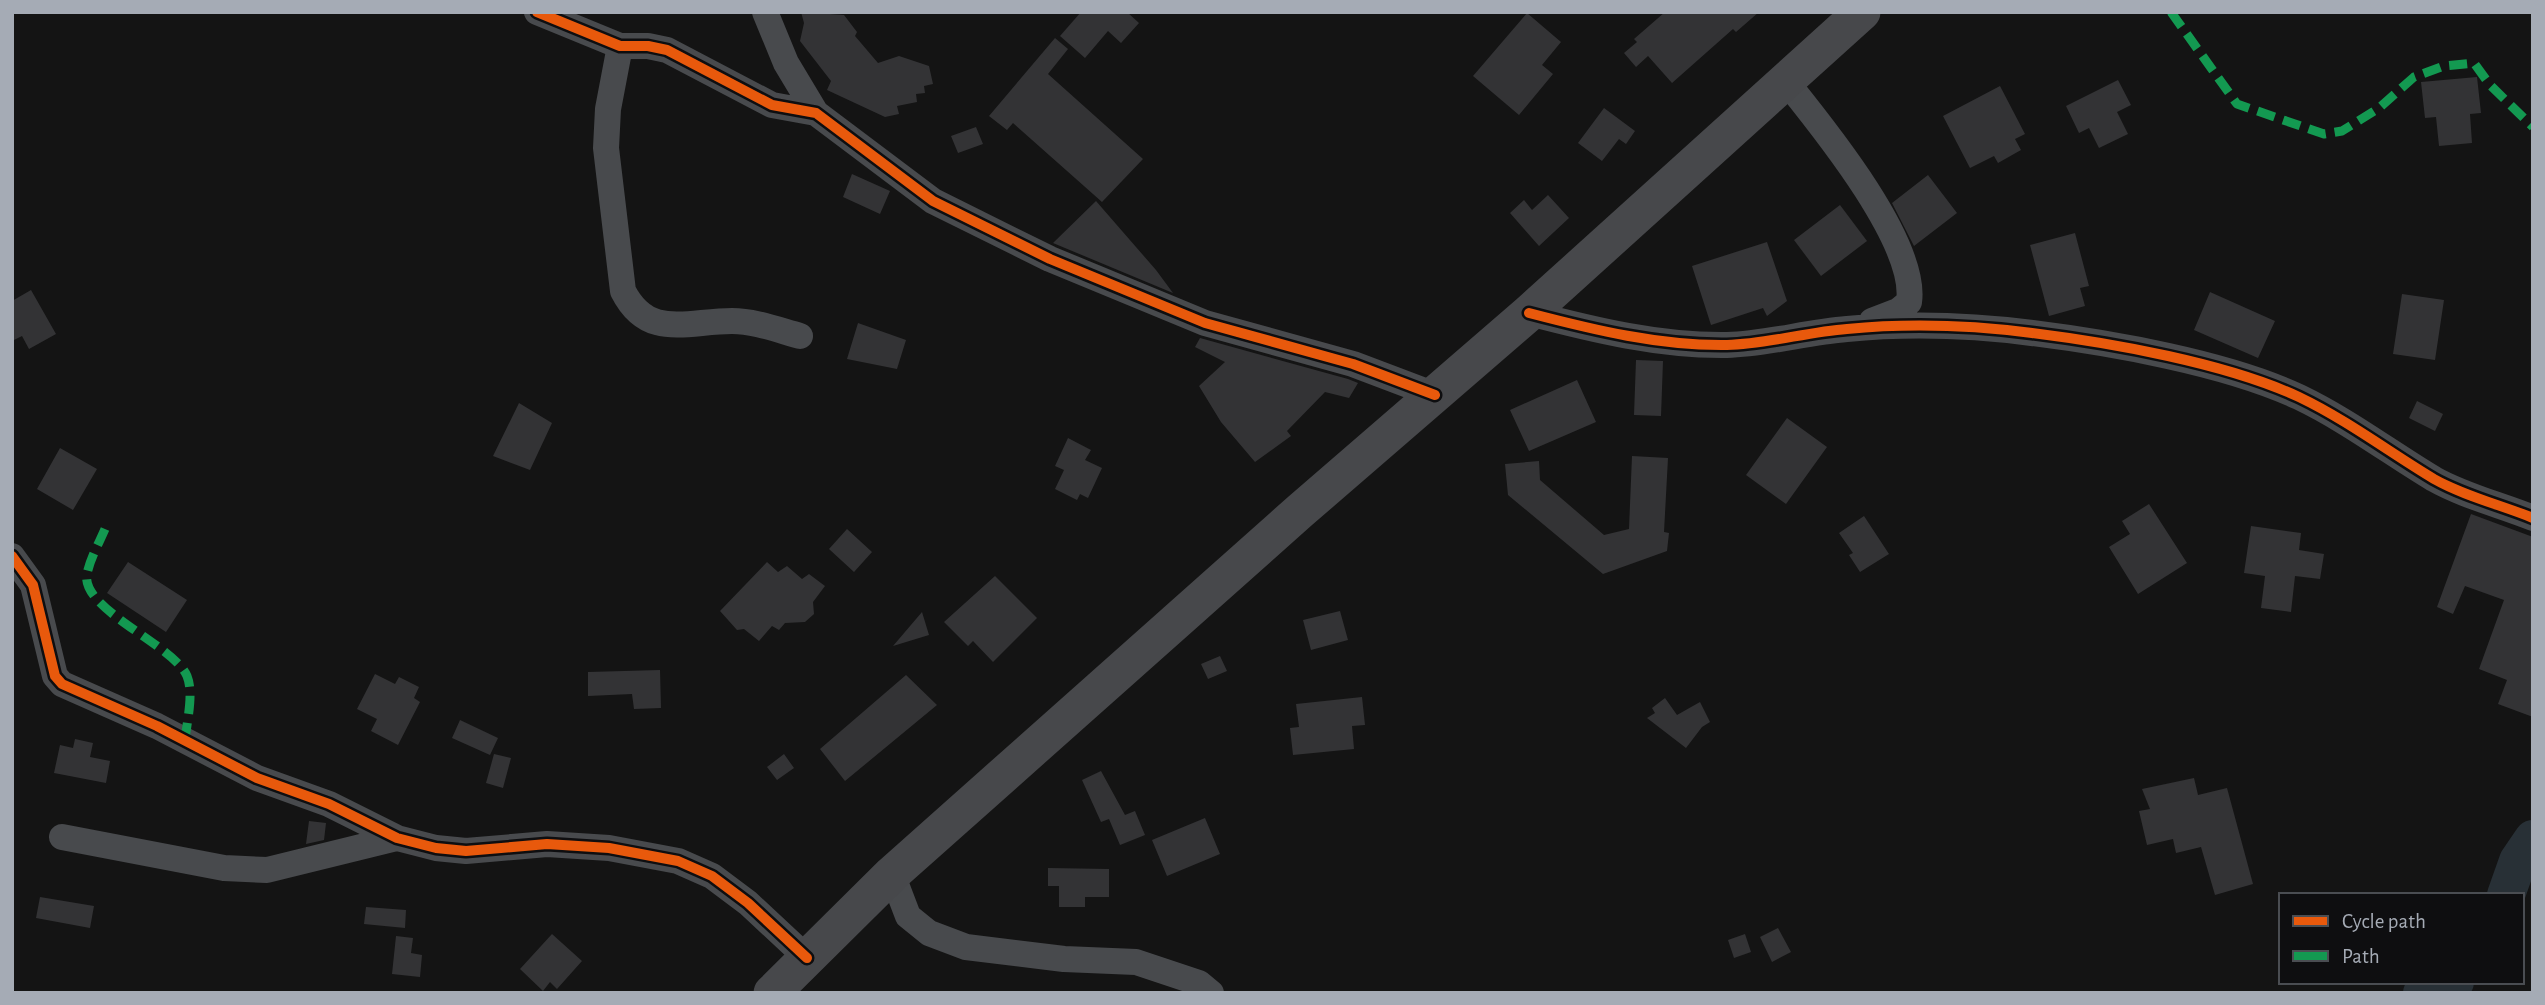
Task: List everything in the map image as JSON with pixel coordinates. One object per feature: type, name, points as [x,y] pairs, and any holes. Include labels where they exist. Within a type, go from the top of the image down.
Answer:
[{"type":"main road","points":[[772,993],[892,874],[1529,313],[1784,79],[1862,12]]},
{"type":"street","points":[[537,12],[620,46],[648,46],[667,50],[772,105],[816,113]]},
{"type":"street","points":[[765,12],[786,63],[816,113],[933,201],[1050,259],[1205,323],[1353,364],[1435,395]]},
{"type":"street","points":[[620,46],[608,110],[606,148],[623,291],[631,308],[642,318],[658,324],[732,321],[800,336]]},
{"type":"street","points":[[1784,79],[1827,132],[1885,222],[1899,248],[1912,287],[1909,302],[1898,311],[1845,329]]},
{"type":"street","points":[[1529,313],[1599,332],[1694,345],[1755,342],[1845,329],[1913,324],[2032,332],[2102,344],[2255,379],[2340,418],[2437,481],[2533,518]]},
{"type":"street","points":[[12,556],[33,585],[55,676],[62,684],[157,726],[257,778],[329,804],[397,838],[436,848],[466,851],[547,844],[609,848],[678,861],[712,876],[748,902],[807,958]]},
{"type":"street","points":[[62,836],[225,869],[267,870],[309,862],[397,838]]},
{"type":"street","points":[[892,874],[908,916],[929,933],[966,947],[1064,959],[1136,962],[1199,983],[1211,993]]},
{"type":"building","points":[[801,12],[844,15],[857,32],[855,36],[878,63],[899,56],[929,66],[933,84],[924,86],[925,93],[916,94],[917,102],[897,106],[899,114],[885,117],[827,90],[831,81],[800,41],[804,23]]},
{"type":"building","points":[[1081,12],[1127,12],[1139,23],[1121,43],[1108,31],[1085,58],[1060,36]]},
{"type":"building","points":[[1665,12],[1759,12],[1736,32],[1733,29],[1672,83],[1648,56],[1636,67],[1624,53],[1637,42],[1634,39]]},
{"type":"building","points":[[1527,13],[1561,42],[1542,65],[1553,74],[1519,115],[1473,76]]},
{"type":"building","points":[[1055,38],[1068,49],[1048,74],[1143,159],[1102,202],[1013,123],[1007,130],[989,116]]},
{"type":"building","points":[[2477,77],[2481,113],[2470,114],[2472,143],[2439,146],[2436,117],[2425,118],[2421,82]]},
{"type":"building","points":[[2118,80],[2131,105],[2117,112],[2128,134],[2099,148],[2089,128],[2079,133],[2066,106]]},
{"type":"building","points":[[2000,86],[2025,134],[2015,139],[2021,150],[1998,163],[1994,156],[1970,168],[1943,116]]},
{"type":"building","points":[[1604,108],[1635,131],[1626,144],[1619,139],[1602,161],[1578,143]]},
{"type":"building","points":[[976,127],[983,144],[958,153],[951,136]]},
{"type":"building","points":[[852,174],[890,191],[880,214],[843,197]]},
{"type":"building","points":[[1928,175],[1957,213],[1914,246],[1892,203]]},
{"type":"building","points":[[1548,195],[1569,218],[1539,246],[1510,213],[1524,200],[1532,210]]},
{"type":"building","points":[[1096,201],[1156,270],[1173,293],[1053,243]]},
{"type":"building","points":[[1840,205],[1867,241],[1821,276],[1794,240]]},
{"type":"building","points":[[2075,233],[2089,286],[2080,288],[2085,306],[2049,316],[2030,245]]},
{"type":"building","points":[[1767,242],[1787,301],[1767,316],[1763,308],[1711,325],[1692,266]]},
{"type":"building","points":[[31,290],[56,334],[29,349],[22,336],[12,341],[12,301]]},
{"type":"building","points":[[2210,292],[2275,321],[2258,358],[2194,330]]},
{"type":"building","points":[[2402,294],[2444,300],[2435,360],[2393,354]]},
{"type":"building","points":[[858,323],[906,340],[897,369],[847,359]]},
{"type":"building","points":[[1200,338],[1358,383],[1349,398],[1325,392],[1287,431],[1291,436],[1255,462],[1221,422],[1199,386],[1225,362],[1195,347]]},
{"type":"building","points":[[1636,360],[1663,361],[1661,416],[1634,415]]},
{"type":"building","points":[[1577,380],[1596,422],[1529,451],[1510,410]]},
{"type":"building","points":[[2417,401],[2443,414],[2435,431],[2409,418]]},
{"type":"building","points":[[519,403],[552,423],[530,470],[493,456]]},
{"type":"building","points":[[1787,418],[1827,447],[1786,504],[1746,475]]},
{"type":"building","points":[[1068,438],[1091,450],[1085,460],[1102,468],[1088,498],[1080,494],[1077,500],[1055,489],[1064,470],[1055,466]]},
{"type":"building","points":[[60,448],[97,469],[73,510],[37,489]]},
{"type":"building","points":[[1632,456],[1668,458],[1664,532],[1669,533],[1667,551],[1603,574],[1508,495],[1505,464],[1539,461],[1540,480],[1604,535],[1629,529]]},
{"type":"building","points":[[2149,504],[2187,563],[2138,594],[2109,547],[2130,534],[2122,521]]},
{"type":"building","points":[[2471,514],[2533,537],[2533,717],[2498,704],[2507,680],[2479,669],[2504,600],[2465,586],[2453,614],[2437,607]]},
{"type":"building","points":[[1864,516],[1889,554],[1860,572],[1849,555],[1853,553],[1839,533]]},
{"type":"building","points":[[2251,526],[2301,533],[2299,550],[2324,554],[2320,579],[2295,576],[2291,612],[2261,608],[2265,576],[2244,573]]},
{"type":"building","points":[[847,529],[872,552],[854,572],[829,549]]},
{"type":"building","points":[[128,562],[187,600],[166,632],[107,593]]},
{"type":"building","points":[[767,562],[778,572],[787,566],[802,579],[809,574],[825,586],[813,602],[814,614],[805,622],[785,623],[779,630],[772,626],[759,641],[744,629],[737,630],[720,611]]},
{"type":"building","points":[[995,576],[1037,618],[993,662],[973,641],[968,646],[944,622]]},
{"type":"building","points":[[1340,611],[1348,640],[1311,650],[1303,620]]},
{"type":"building","points":[[922,612],[929,635],[893,646]]},
{"type":"building","points":[[1220,656],[1227,671],[1208,679],[1201,664]]},
{"type":"building","points":[[660,670],[661,708],[634,709],[632,694],[588,696],[588,672]]},
{"type":"building","points":[[375,674],[395,684],[399,677],[419,687],[414,698],[420,702],[398,745],[371,731],[377,719],[357,709]]},
{"type":"building","points":[[906,675],[937,705],[845,781],[820,749]]},
{"type":"building","points":[[1362,697],[1365,725],[1352,726],[1354,749],[1293,755],[1290,728],[1299,727],[1296,704]]},
{"type":"building","points":[[1665,698],[1677,715],[1700,702],[1710,722],[1702,727],[1686,748],[1647,718],[1655,713],[1652,708]]},
{"type":"building","points":[[460,720],[498,738],[490,755],[452,738]]},
{"type":"building","points":[[75,739],[93,743],[90,757],[110,761],[106,783],[54,773],[60,745],[73,748]]},
{"type":"building","points":[[494,754],[511,758],[503,788],[486,783]]},
{"type":"building","points":[[784,754],[794,768],[777,780],[767,767]]},
{"type":"building","points":[[1101,771],[1125,815],[1135,811],[1145,835],[1120,845],[1109,819],[1101,822],[1082,780]]},
{"type":"building","points":[[2194,778],[2198,795],[2227,788],[2253,884],[2215,895],[2201,847],[2176,853],[2173,839],[2147,845],[2139,811],[2150,809],[2142,789]]},
{"type":"building","points":[[1205,818],[1220,854],[1167,876],[1152,840]]},
{"type":"building","points":[[309,821],[326,823],[324,840],[306,844]]},
{"type":"building","points":[[1048,868],[1109,869],[1109,897],[1085,897],[1085,907],[1059,907],[1059,886],[1048,886]]},
{"type":"building","points":[[40,897],[94,906],[90,928],[36,918]]},
{"type":"building","points":[[366,907],[406,910],[405,928],[364,924]]},
{"type":"building","points":[[1778,928],[1791,952],[1772,962],[1760,937]]},
{"type":"building","points":[[552,934],[582,961],[557,989],[550,982],[543,991],[520,969]]},
{"type":"building","points":[[1745,934],[1751,952],[1734,958],[1728,940]]},
{"type":"building","points":[[396,936],[413,938],[411,953],[422,955],[420,977],[392,974]]},
{"type":"waterway","points":[[2507,893],[2518,861],[2533,839]]},
{"type":"waterway","points":[[2422,993],[2446,990],[2453,984]]},
{"type":"marked path","points":[[2171,12],[2237,104],[2324,134],[2342,131],[2379,108],[2414,77],[2444,66],[2474,63],[2490,85],[2533,127]]},
{"type":"marked path","points":[[105,529],[88,568],[89,587],[112,613],[165,652],[179,664],[187,676],[190,699],[185,740]]},
{"type":"cycle path","points":[[537,12],[620,46],[648,46],[667,50],[772,105],[816,113],[933,201],[1050,259],[1205,323],[1353,364],[1435,395]]},
{"type":"cycle path","points":[[1529,313],[1627,336],[1702,345],[1742,344],[1870,327],[1963,327],[2063,337],[2168,356],[2238,374],[2299,397],[2434,479],[2533,518]]},
{"type":"cycle path","points":[[12,556],[33,585],[55,676],[62,684],[157,726],[257,778],[329,804],[397,838],[436,848],[466,851],[547,844],[609,848],[678,861],[712,876],[748,903],[807,958]]}]
